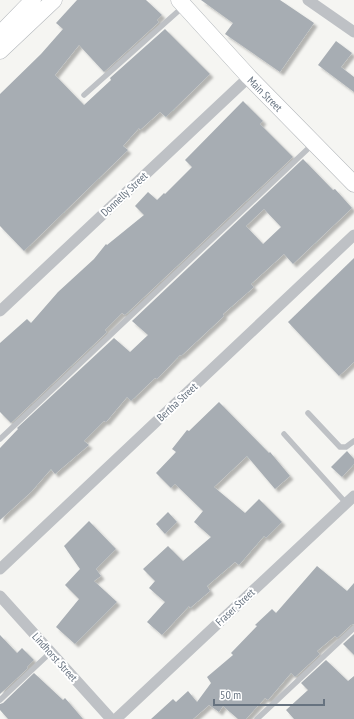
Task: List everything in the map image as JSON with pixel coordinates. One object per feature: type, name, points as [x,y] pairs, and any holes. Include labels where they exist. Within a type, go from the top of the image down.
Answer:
[{"type":"main road","points":[[0,34],[33,0]]},
{"type":"main road","points":[[0,51],[54,0]]},
{"type":"main road","name":"Main Street","points":[[182,3],[249,77],[354,184]]},
{"type":"street","points":[[308,0],[354,32]]},
{"type":"street","name":"Donnelly Street","points":[[0,311],[249,77]]},
{"type":"street","name":"Bertha Street","points":[[0,568],[354,235]]},
{"type":"street","name":"Fraser Street","points":[[116,719],[350,499]]},
{"type":"street","name":"Lindhorst Street","points":[[0,596],[111,719]]},
{"type":"lane","points":[[84,95],[182,3]]},
{"type":"lane","points":[[0,439],[314,143]]},
{"type":"lane","points":[[308,412],[340,447],[346,447],[354,441]]},
{"type":"lane","points":[[284,434],[350,499]]},
{"type":"lane","points":[[257,719],[354,628]]},
{"type":"lane","points":[[0,700],[51,652]]},
{"type":"building","points":[[77,0],[146,0],[162,15],[157,20],[159,22],[104,72],[79,45],[55,75],[84,105],[111,80],[110,78],[165,29],[210,74],[166,117],[160,112],[140,130],[139,128],[123,146],[128,150],[24,251],[0,226],[0,94],[41,54],[63,29],[56,23]]},
{"type":"building","points":[[201,0],[280,0],[314,23],[280,72],[225,34],[233,23]]},
{"type":"building","points":[[336,41],[352,53],[341,67],[354,77],[354,92],[318,65]]},
{"type":"building","points":[[243,101],[263,121],[260,124],[293,157],[125,315],[122,313],[105,330],[107,332],[11,423],[0,412],[0,343],[27,319],[31,323],[58,292],[94,259],[106,244],[107,245],[144,215],[135,206],[148,192],[157,200],[164,193],[165,194],[192,167],[185,160]]},
{"type":"building","points":[[303,159],[333,190],[335,189],[352,208],[293,264],[284,254],[251,284],[254,287],[223,314],[224,316],[181,356],[180,355],[157,379],[155,378],[131,401],[127,397],[106,422],[104,421],[84,441],[89,445],[55,474],[51,469],[31,492],[0,520],[0,448],[18,429],[17,428],[114,338],[130,352],[148,335],[132,321]],"holes":[[[264,209],[281,227],[263,244],[246,226]]]},
{"type":"building","points":[[354,258],[354,362],[339,376],[288,322]]},
{"type":"building","points":[[219,402],[269,453],[270,452],[290,476],[275,489],[247,456],[214,487],[245,513],[259,499],[282,522],[266,538],[264,536],[239,565],[235,562],[207,586],[210,591],[190,608],[189,606],[162,635],[147,622],[165,602],[149,588],[155,581],[143,569],[168,546],[183,561],[211,537],[194,522],[203,511],[175,484],[171,488],[156,473],[176,452],[172,449],[187,430],[189,431]]},
{"type":"building","points":[[347,451],[354,459],[354,464],[342,477],[331,467]]},
{"type":"building","points":[[168,512],[177,522],[165,534],[156,524]]},
{"type":"building","points":[[89,521],[116,549],[96,569],[101,576],[94,581],[117,602],[75,644],[56,627],[79,599],[65,585],[80,569],[64,546]]},
{"type":"building","points":[[317,566],[347,591],[354,583],[354,624],[337,638],[335,636],[317,651],[320,654],[295,677],[291,673],[268,700],[265,698],[246,719],[238,719],[223,706],[219,712],[209,705],[193,719],[151,719],[173,699],[176,702],[188,691],[197,702],[211,683],[207,677],[233,655],[231,653],[257,626],[255,625],[272,609],[276,613]]},
{"type":"building","points":[[354,634],[354,655],[343,644]]},
{"type":"building","points":[[0,635],[17,653],[22,648],[34,660],[27,667],[28,668],[0,694]]},
{"type":"building","points":[[326,660],[348,681],[354,676],[354,719],[294,719],[286,710],[308,690],[301,683]]},
{"type":"building","points":[[34,673],[63,700],[65,698],[83,719],[8,719],[0,710],[0,704],[3,703]]}]
